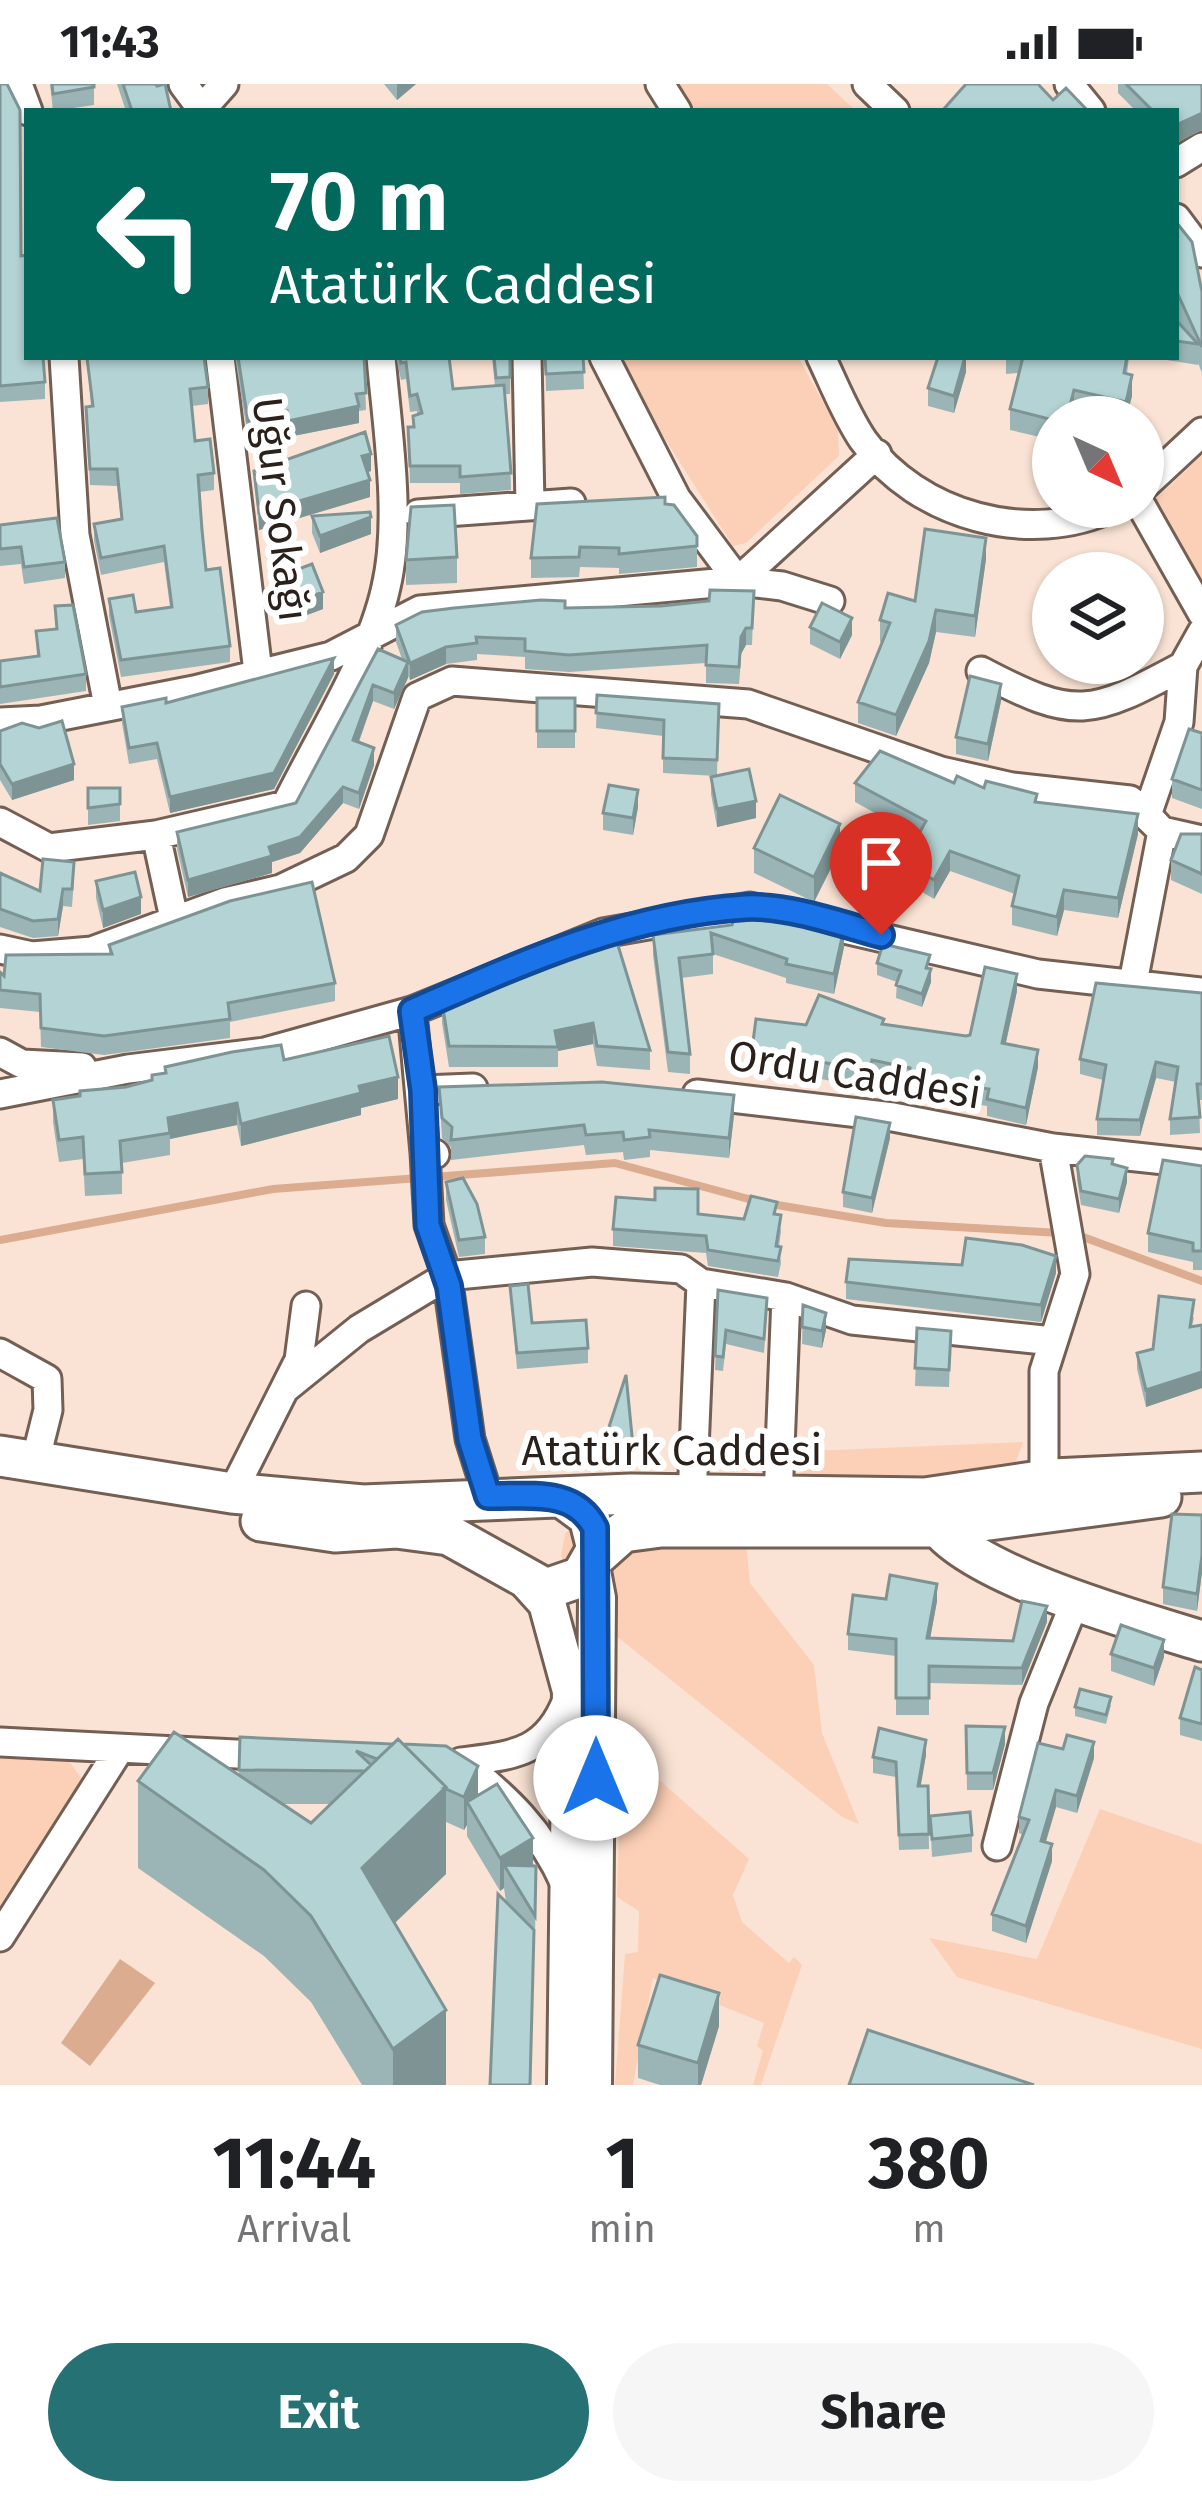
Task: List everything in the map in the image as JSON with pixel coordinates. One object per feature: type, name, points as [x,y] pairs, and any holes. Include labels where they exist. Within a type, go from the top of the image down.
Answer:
[{"type":"main road","name":"Atatürk Caddesi","points":[[18,1459],[232,1492],[362,1505],[488,1496],[631,1494],[778,1499],[931,1513],[1044,1480],[1202,1472]]},
{"type":"main road","points":[[0,1483],[335,1532],[396,1528],[449,1535],[523,1579],[546,1588],[570,1585],[593,1562],[597,1540],[589,1517],[557,1498],[530,1503],[510,1522],[506,1553],[523,1579]]},
{"type":"main road","name":"Atatürk Caddesi","points":[[593,1562],[623,1532],[662,1527],[1202,1495]]},
{"type":"main road","points":[[931,1513],[1000,1568],[1075,1602],[1202,1641]]},
{"type":"street","points":[[203,108],[224,84]]},
{"type":"street","points":[[867,84],[892,108]]},
{"type":"street","points":[[1082,100],[1107,84]]},
{"type":"street","points":[[1179,222],[1202,253]]},
{"type":"street","points":[[64,360],[76,535],[108,706]]},
{"type":"street","name":"Uğur Sokağı","points":[[220,360],[258,672]]},
{"type":"street","points":[[0,822],[49,848],[156,836],[286,805],[370,639],[387,584],[391,464],[381,360]]},
{"type":"street","points":[[527,360],[530,505]]},
{"type":"street","points":[[605,360],[665,499],[738,581]]},
{"type":"street","points":[[822,360],[864,441],[912,488],[973,518],[1032,523]]},
{"type":"street","points":[[1164,467],[1202,432]]},
{"type":"street","points":[[738,581],[878,454]]},
{"type":"street","points":[[389,516],[593,502]]},
{"type":"street","points":[[1154,528],[1202,613]]},
{"type":"street","points":[[0,722],[108,706],[331,656],[420,610],[738,581],[782,586],[830,601]]},
{"type":"street","points":[[981,670],[1034,698],[1090,710],[1123,699],[1183,666],[1202,632]]},
{"type":"street","points":[[1162,830],[1148,815],[1191,727],[1183,666]]},
{"type":"street","points":[[0,949],[32,956],[92,951],[225,902],[281,889],[346,858],[369,835],[417,697],[452,681],[748,704],[941,772],[1012,787],[1130,800],[1162,830],[1202,841]]},
{"type":"street","points":[[1132,988],[1162,830]]},
{"type":"street","points":[[156,836],[175,922]]},
{"type":"street","points":[[0,1094],[128,1069],[265,1052],[412,1011],[603,933],[750,907],[841,924],[961,958],[1132,988],[1202,992]]},
{"type":"street","points":[[412,1011],[430,1154],[428,1225],[447,1276],[470,1439],[488,1496]]},
{"type":"street","points":[[0,1052],[22,1064],[128,1069]]},
{"type":"street","points":[[423,1090],[490,1088]]},
{"type":"street","name":"Ordu Caddesi","points":[[662,1090],[893,1117],[1053,1148],[1202,1164]]},
{"type":"street","points":[[1044,1480],[1044,1371],[1075,1274],[1053,1148]]},
{"type":"street","points":[[286,1388],[359,1329],[447,1276],[592,1262],[681,1269],[701,1282],[786,1297],[853,1320],[1053,1341]]},
{"type":"street","points":[[692,1498],[701,1282]]},
{"type":"street","points":[[778,1499],[786,1297]]},
{"type":"street","points":[[232,1492],[299,1360],[306,1306]]},
{"type":"street","points":[[0,1353],[47,1378],[48,1410],[18,1459]]},
{"type":"street","points":[[593,1562],[597,1598],[593,2085]]},
{"type":"street","points":[[523,1579],[547,1603],[571,1690],[566,2085]]},
{"type":"street","points":[[998,1846],[1034,1703],[1075,1602]]},
{"type":"street","points":[[568,1892],[550,1851],[519,1808],[449,1762],[520,1754],[556,1728],[571,1690]]},
{"type":"street","points":[[0,1742],[302,1756]]},
{"type":"street","points":[[0,1936],[119,1750]]},
{"type":"shaded area","points":[[668,84],[827,84],[853,108],[684,108]]},
{"type":"shaded area","points":[[615,360],[800,360],[838,429],[839,456],[746,543],[733,546]]},
{"type":"shaded area","points":[[1202,455],[1202,587],[1164,519],[1164,491]]},
{"type":"shaded area","points":[[1023,1442],[1010,1479],[810,1487],[787,1452]]},
{"type":"shaded area","points":[[582,1517],[745,1531],[750,1583],[814,1665],[822,1733],[859,1824],[842,1817],[595,1619],[561,1556],[565,1534]]},
{"type":"shaded area","points":[[0,1756],[66,1757],[82,1779],[0,1905]]},
{"type":"shaded area","points":[[649,1771],[749,1859],[733,1895],[742,1922],[789,1963],[794,1957],[802,1965],[761,2085],[753,2085],[763,2051],[757,2046],[764,2023],[653,1978],[633,2085],[615,2085],[625,1954],[638,1952],[639,1911],[617,1897],[620,1796],[632,1773]]},
{"type":"shaded area","points":[[1100,1809],[1202,1844],[1202,2049],[957,1977],[929,1938],[1037,1959]]},
{"type":"shaded area","points":[[120,1959],[155,1983],[90,2066],[61,2043]]},
{"type":"building","points":[[0,84],[7,84],[20,110],[24,360],[43,360],[45,382],[0,386]]},
{"type":"building","points":[[52,84],[94,84],[94,87],[53,94]]},
{"type":"building","points":[[123,84],[165,84],[170,108],[131,108]]},
{"type":"building","points":[[966,84],[1038,84],[1053,100],[1066,88],[1085,108],[945,108]]},
{"type":"building","points":[[1126,84],[1202,84],[1202,113],[1179,124],[1179,108],[1150,108]]},
{"type":"building","points":[[1179,226],[1192,242],[1202,292],[1202,347],[1179,297]]},
{"type":"building","points":[[1179,323],[1198,344],[1179,341]]},
{"type":"building","points":[[87,360],[204,360],[208,387],[190,389],[195,441],[210,439],[214,473],[198,475],[202,530],[206,570],[220,568],[230,646],[121,660],[109,599],[133,595],[136,612],[172,607],[164,546],[101,558],[94,524],[122,519],[117,469],[90,469],[86,407],[93,406]]},
{"type":"building","points":[[238,360],[364,360],[366,393],[356,394],[359,406],[288,421],[287,411],[248,421]]},
{"type":"building","points":[[400,360],[449,360],[453,389],[504,385],[511,473],[460,477],[460,466],[410,466],[408,427],[414,427],[413,416],[422,413],[417,394],[410,396],[406,362]]},
{"type":"building","points":[[494,360],[510,360],[510,377],[496,378]]},
{"type":"building","points":[[545,360],[583,360],[584,372],[546,374]]},
{"type":"building","points":[[937,360],[964,360],[954,396],[928,388]]},
{"type":"building","points":[[1022,360],[1126,360],[1124,373],[1132,375],[1127,396],[1074,390],[1072,396],[1032,396],[1032,415],[1010,409]]},
{"type":"building","points":[[365,432],[371,454],[362,456],[370,480],[259,513],[254,471]]},
{"type":"building","points":[[665,497],[665,504],[674,505],[697,536],[697,546],[619,554],[619,548],[580,547],[579,557],[531,558],[537,504]]},
{"type":"building","points":[[454,505],[457,557],[406,560],[411,507]]},
{"type":"building","points":[[370,512],[371,517],[320,536],[312,516]]},
{"type":"building","points":[[57,518],[65,562],[24,567],[21,547],[0,549],[0,525]]},
{"type":"building","points":[[925,529],[986,538],[975,616],[936,610],[929,641],[896,715],[858,702],[890,623],[880,620],[888,593],[915,601]]},
{"type":"building","points":[[312,564],[323,592],[283,607],[272,579]]},
{"type":"building","points":[[710,590],[754,591],[752,628],[746,628],[741,637],[739,667],[706,665],[707,645],[569,655],[525,651],[525,639],[476,637],[477,643],[446,647],[410,663],[396,625],[422,612],[541,600],[565,601],[565,608],[709,601]]},
{"type":"building","points":[[822,603],[852,618],[840,642],[810,627]]},
{"type":"building","points":[[73,605],[86,674],[0,687],[0,661],[39,656],[36,631],[57,629],[55,606]]},
{"type":"building","points":[[378,649],[408,662],[394,693],[373,685],[353,740],[374,748],[359,793],[343,787],[300,837],[269,847],[272,856],[188,880],[177,832],[296,803]]},
{"type":"building","points":[[334,658],[274,773],[170,797],[157,743],[129,748],[122,707],[166,698],[166,703]]},
{"type":"building","points":[[970,676],[1001,684],[988,744],[956,737]]},
{"type":"building","points":[[597,695],[719,704],[717,760],[663,758],[664,720],[596,713]]},
{"type":"building","points":[[537,698],[575,698],[575,731],[537,731]]},
{"type":"building","points":[[62,721],[74,764],[12,784],[0,764],[0,731],[22,723],[39,728]]},
{"type":"building","points":[[1189,729],[1202,733],[1202,790],[1172,779]]},
{"type":"building","points":[[880,751],[954,783],[957,776],[984,788],[986,781],[1037,794],[1035,802],[1138,814],[1118,898],[1064,890],[1057,917],[1012,906],[1019,876],[950,851],[934,880],[903,862],[926,821],[855,783]]},
{"type":"building","points":[[749,769],[756,801],[717,809],[711,777]]},
{"type":"building","points":[[609,785],[638,790],[633,818],[603,813]]},
{"type":"building","points":[[88,788],[120,788],[120,804],[88,808]]},
{"type":"building","points":[[780,795],[840,824],[814,877],[754,848]]},
{"type":"building","points":[[1181,834],[1202,834],[1202,874],[1171,860]]},
{"type":"building","points":[[43,859],[74,862],[72,889],[63,889],[58,919],[33,921],[0,909],[0,873],[40,891]]},
{"type":"building","points":[[135,872],[141,897],[103,910],[96,881]]},
{"type":"building","points":[[312,882],[335,983],[228,1003],[230,1019],[104,1036],[41,1028],[40,994],[0,990],[6,955],[112,954],[109,945],[230,901]]},
{"type":"building","points":[[750,906],[844,928],[834,974],[786,964],[787,959],[711,933],[713,954],[679,958],[690,1054],[668,1052],[653,935],[732,925],[738,908]]},
{"type":"building","points":[[613,929],[650,1050],[597,1046],[593,1023],[555,1031],[558,1047],[449,1046],[442,1002],[511,969],[548,963],[545,955]]},
{"type":"building","points":[[883,944],[930,955],[926,968],[931,969],[922,994],[896,985],[901,971],[877,963]]},
{"type":"building","points":[[985,967],[1017,974],[1002,1043],[1038,1050],[1026,1108],[987,1099],[989,1089],[909,1077],[910,1068],[872,1060],[869,1071],[752,1049],[756,1019],[806,1025],[819,995],[884,1019],[882,1024],[970,1035]]},
{"type":"building","points":[[1096,983],[1202,993],[1200,1117],[1170,1119],[1178,1067],[1156,1062],[1140,1120],[1097,1119],[1106,1065],[1080,1059]]},
{"type":"building","points":[[389,1036],[398,1077],[359,1086],[361,1093],[241,1124],[237,1103],[168,1118],[170,1133],[120,1141],[122,1172],[85,1174],[83,1137],[59,1140],[53,1100],[80,1096],[80,1091],[126,1087],[166,1073],[165,1067],[232,1052],[281,1045],[284,1060]]},
{"type":"building","points":[[602,1082],[734,1095],[729,1138],[649,1130],[650,1137],[624,1140],[623,1132],[586,1135],[584,1125],[451,1140],[452,1127],[442,1118],[439,1087]]},
{"type":"building","points":[[856,1117],[890,1123],[872,1198],[843,1192]]},
{"type":"building","points":[[1085,1156],[1113,1159],[1112,1164],[1127,1168],[1119,1199],[1081,1191],[1077,1165]]},
{"type":"building","points":[[1163,1160],[1202,1166],[1202,1251],[1193,1251],[1193,1243],[1148,1233]]},
{"type":"building","points":[[463,1178],[477,1204],[485,1237],[459,1240],[446,1182]]},
{"type":"building","points":[[655,1188],[698,1189],[698,1214],[744,1219],[751,1196],[777,1202],[774,1214],[781,1215],[778,1261],[708,1250],[706,1236],[613,1229],[616,1197],[655,1200]]},
{"type":"building","points":[[966,1238],[1022,1245],[1056,1256],[1041,1305],[846,1282],[849,1259],[962,1265]]},
{"type":"building","points":[[528,1284],[532,1323],[586,1320],[588,1348],[517,1353],[510,1286]]},
{"type":"building","points":[[718,1290],[767,1298],[764,1339],[726,1330],[723,1357],[715,1356]]},
{"type":"building","points":[[1159,1296],[1194,1300],[1190,1327],[1202,1325],[1202,1372],[1146,1390],[1137,1353],[1153,1349]]},
{"type":"building","points":[[803,1305],[826,1313],[822,1331],[802,1327]]},
{"type":"building","points":[[917,1328],[951,1331],[949,1370],[915,1368]]},
{"type":"building","points":[[626,1375],[633,1446],[606,1436]]},
{"type":"building","points":[[1172,1514],[1202,1515],[1197,1594],[1163,1587]]},
{"type":"building","points":[[890,1575],[937,1584],[927,1638],[1013,1641],[1022,1601],[1047,1606],[1022,1668],[929,1666],[929,1698],[896,1698],[896,1639],[848,1634],[853,1595],[886,1599]]},
{"type":"building","points":[[1121,1625],[1164,1640],[1154,1668],[1111,1654]]},
{"type":"building","points":[[1195,1667],[1202,1670],[1202,1724],[1180,1718]]},
{"type":"building","points":[[1080,1689],[1111,1697],[1106,1715],[1075,1707]]},
{"type":"building","points":[[966,1726],[1005,1727],[993,1773],[967,1773]]},
{"type":"building","points":[[879,1728],[926,1740],[918,1786],[928,1786],[929,1834],[899,1835],[896,1762],[873,1757]]},
{"type":"building","points":[[174,1732],[311,1823],[398,1739],[446,1787],[362,1868],[446,2010],[393,2049],[311,1916],[264,1870],[138,1781]]},
{"type":"building","points":[[1067,1735],[1094,1742],[1077,1796],[1056,1790],[1041,1841],[1052,1844],[1026,1926],[992,1914],[1029,1820],[1019,1817],[1038,1743],[1063,1749]]},
{"type":"building","points":[[240,1737],[393,1744],[377,1759],[356,1751],[371,1765],[365,1771],[239,1770]]},
{"type":"building","points":[[403,1744],[446,1746],[478,1766],[464,1797],[444,1788]]},
{"type":"building","points":[[497,1784],[533,1838],[500,1858],[467,1802]]},
{"type":"building","points":[[970,1812],[972,1835],[932,1839],[930,1816]]},
{"type":"building","points":[[504,1865],[536,1866],[535,1916]]},
{"type":"building","points":[[498,1894],[534,1930],[530,2085],[490,2085]]},
{"type":"building","points":[[660,1975],[719,1993],[698,2063],[638,2045]]},
{"type":"building","points":[[868,2030],[1034,2085],[849,2085]]},
{"type":"waterway","points":[[434,1177],[615,1163],[756,1201]]},
{"type":"waterway","points":[[0,1240],[273,1189],[419,1178]]},
{"type":"waterway","points":[[771,1204],[886,1223],[1060,1233]]},
{"type":"waterway","points":[[1075,1234],[1202,1281]]},
{"type":"route","points":[[596,1778],[597,1598],[591,1566],[597,1549],[595,1528],[582,1508],[563,1498],[488,1496],[470,1439],[447,1276],[428,1225],[423,1090],[412,1011],[603,933],[678,917],[750,907],[881,935]]}]
